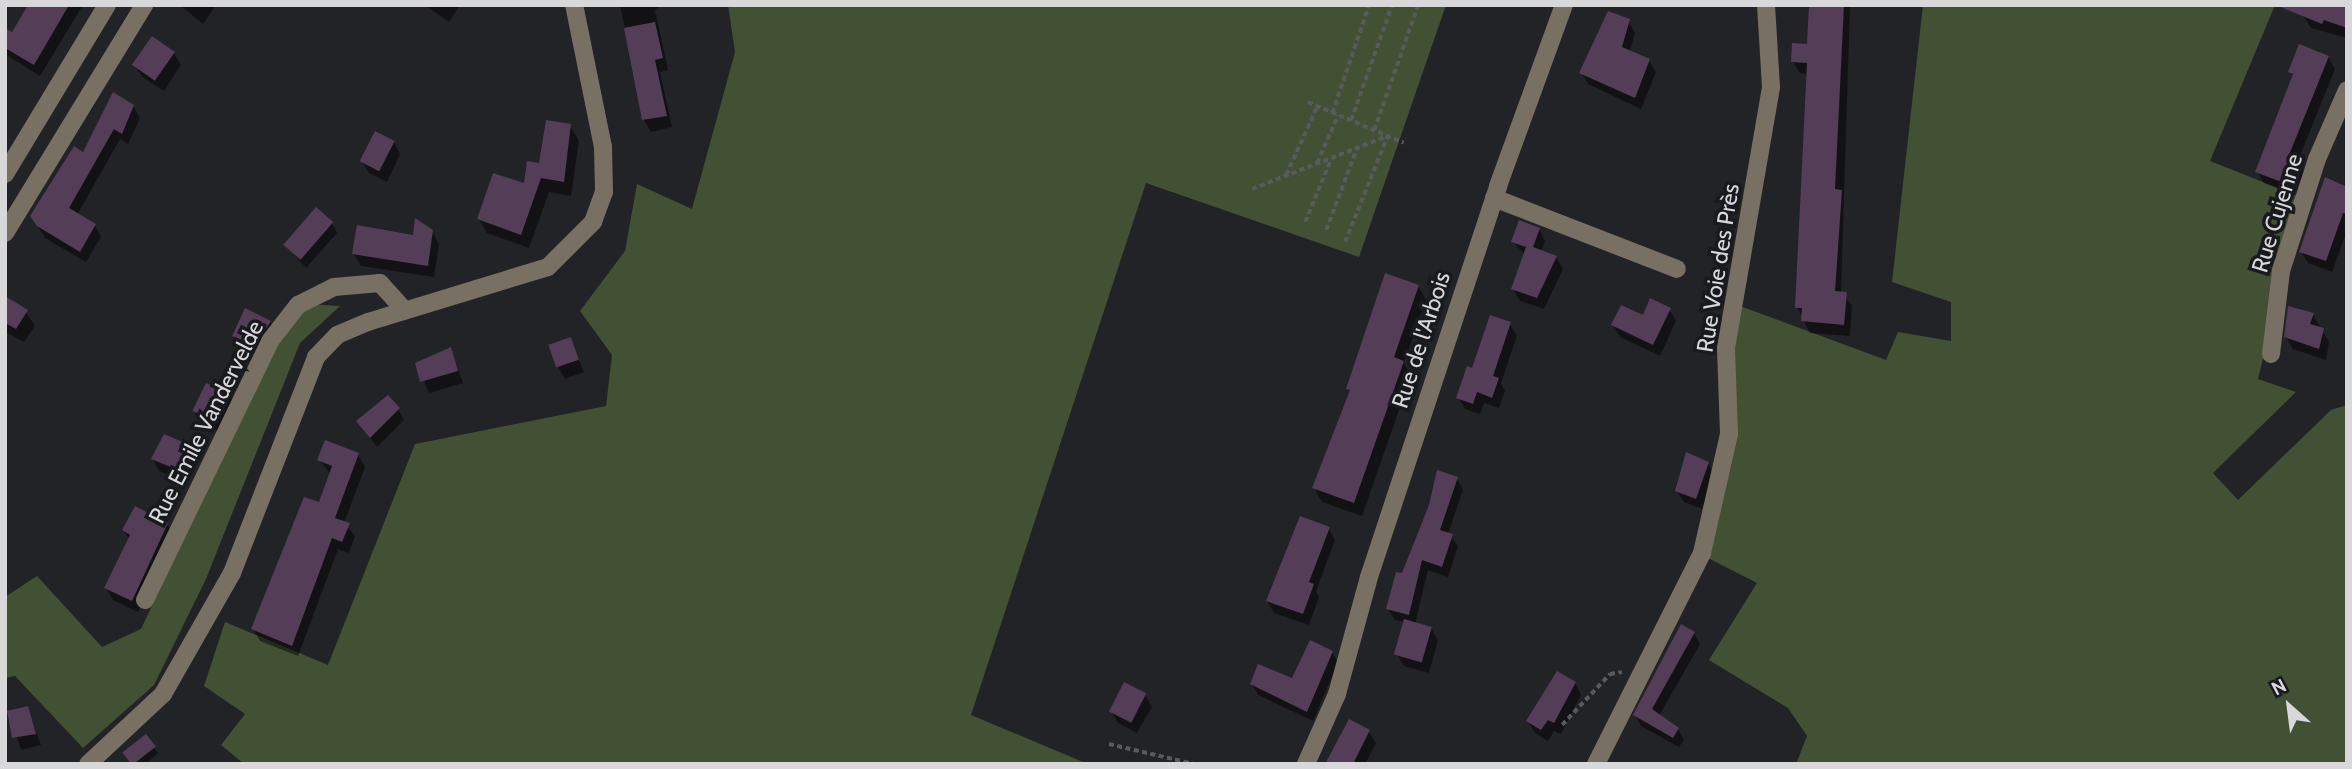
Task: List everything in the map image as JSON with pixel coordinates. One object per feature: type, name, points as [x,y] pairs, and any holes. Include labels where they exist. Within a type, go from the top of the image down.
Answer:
[{"type":"street","points":[[5,174],[107,5]]},
{"type":"street","points":[[5,233],[144,5]]},
{"type":"street","points":[[88,763],[163,694],[232,573],[316,356],[337,335],[404,310],[548,267],[593,222],[604,192],[604,146],[574,5]]},
{"type":"street","name":"Rue de l'Arbois","points":[[1306,764],[1337,694],[1369,577],[1494,198],[1564,5]]},
{"type":"street","name":"Rue Voie des Près","points":[[1596,764],[1702,553],[1729,434],[1726,348],[1771,87],[1766,5]]},
{"type":"street","name":"Rue Cujenne","points":[[2271,354],[2281,271],[2317,159],[2347,90]]},
{"type":"street","points":[[1494,198],[1677,269]]},
{"type":"street","name":"Rue Emile Vandervelde","points":[[145,600],[270,341],[298,304],[334,287],[380,283],[404,310]]},
{"type":"path","points":[[1332,113],[1369,5]]},
{"type":"path","points":[[1351,120],[1392,5]]},
{"type":"path","points":[[1374,130],[1418,5]]},
{"type":"path","points":[[1308,102],[1404,143]]},
{"type":"path","points":[[1286,175],[1317,106]]},
{"type":"path","points":[[1317,163],[1338,115]]},
{"type":"path","points":[[1252,189],[1387,136]]},
{"type":"path","points":[[1345,242],[1387,136]]},
{"type":"path","points":[[1325,230],[1357,148]]},
{"type":"path","points":[[1305,222],[1331,158]]},
{"type":"path","points":[[1562,725],[1610,674],[1644,670]]},
{"type":"path","points":[[1110,744],[1194,764]]},
{"type":"green space","points":[[728,5],[1446,5],[1359,257],[1146,183],[971,715],[1088,764],[244,764],[221,745],[245,714],[204,686],[225,622],[328,665],[415,444],[606,406],[612,355],[580,311],[625,251],[637,184],[692,209],[735,52]]},
{"type":"green space","points":[[1923,5],[2275,5],[2210,161],[2303,198],[2258,379],[2296,392],[2213,473],[2238,500],[2331,410],[2347,405],[2347,764],[1796,764],[1807,736],[1788,708],[1709,660],[1757,583],[1706,557],[1740,306],[1886,360],[1898,332],[1951,341],[1951,302],[1892,282]]},
{"type":"green space","points":[[308,304],[340,306],[300,343],[206,579],[154,685],[83,748],[15,676],[5,678],[5,597],[37,576],[102,647],[141,629],[284,328]]},
{"type":"building","points":[[28,5],[69,5],[34,65],[5,48],[5,28],[12,32]]},
{"type":"building","points":[[1809,5],[1844,5],[1835,189],[1842,190],[1835,291],[1847,292],[1844,325],[1801,321],[1802,308],[1795,308],[1807,63],[1791,62],[1792,43],[1807,44]]},
{"type":"building","points":[[2276,5],[2347,5],[2347,28],[2324,20],[2322,24]]},
{"type":"building","points":[[1608,11],[1630,19],[1622,47],[1650,59],[1635,98],[1579,73]]},
{"type":"building","points":[[655,22],[663,58],[655,60],[667,116],[642,120],[624,28]]},
{"type":"building","points":[[152,36],[175,52],[155,81],[132,65]]},
{"type":"building","points":[[2299,44],[2329,56],[2289,155],[2298,158],[2287,184],[2255,172],[2293,74],[2288,72]]},
{"type":"building","points":[[113,92],[134,105],[122,134],[114,129],[69,208],[96,224],[80,252],[37,226],[30,216],[74,146],[83,152]]},
{"type":"building","points":[[546,120],[571,124],[564,182],[541,178],[521,235],[477,219],[493,173],[524,183],[527,161],[539,163]]},
{"type":"building","points":[[375,131],[395,141],[379,171],[360,161]]},
{"type":"building","points":[[2325,177],[2347,187],[2347,214],[2343,213],[2326,261],[2299,252]]},
{"type":"building","points":[[316,207],[333,222],[301,260],[283,245]]},
{"type":"building","points":[[415,218],[433,230],[428,266],[352,254],[357,225],[413,235]]},
{"type":"building","points":[[1519,220],[1540,228],[1533,247],[1557,256],[1537,298],[1511,289],[1526,247],[1511,242]]},
{"type":"building","points":[[1385,273],[1419,285],[1394,357],[1404,361],[1354,503],[1312,488],[1350,390],[1346,389]]},
{"type":"building","points":[[5,296],[28,310],[16,329],[5,323]]},
{"type":"building","points":[[1650,298],[1671,308],[1653,345],[1611,325],[1621,305],[1643,315]]},
{"type":"building","points":[[2288,306],[2314,313],[2310,324],[2324,328],[2319,349],[2284,337]]},
{"type":"building","points":[[245,308],[271,321],[255,346],[232,336]]},
{"type":"building","points":[[1490,315],[1511,322],[1493,376],[1499,378],[1492,398],[1477,392],[1473,404],[1456,398],[1467,366],[1472,368]]},
{"type":"building","points":[[571,337],[579,360],[556,368],[548,345]]},
{"type":"building","points":[[451,347],[458,371],[420,382],[415,363]]},
{"type":"building","points":[[206,383],[231,395],[218,423],[192,411]]},
{"type":"building","points":[[388,395],[400,408],[370,438],[356,421]]},
{"type":"building","points":[[164,434],[192,446],[178,470],[151,459]]},
{"type":"building","points":[[325,440],[359,453],[335,518],[350,523],[342,542],[332,538],[292,646],[251,629],[304,497],[319,502],[332,466],[317,460]]},
{"type":"building","points":[[1686,452],[1709,462],[1696,499],[1675,491]]},
{"type":"building","points":[[1437,470],[1458,477],[1440,530],[1453,534],[1442,567],[1422,560],[1409,615],[1386,609],[1396,572],[1402,573],[1429,505]]},
{"type":"building","points":[[135,506],[168,523],[132,601],[104,588],[130,535],[122,530]]},
{"type":"building","points":[[1300,516],[1330,527],[1309,582],[1314,584],[1303,614],[1266,601]]},
{"type":"building","points":[[1404,619],[1432,627],[1422,663],[1394,655]]},
{"type":"building","points":[[1681,624],[1695,632],[1652,709],[1679,728],[1673,738],[1633,715]]},
{"type":"building","points":[[1310,640],[1333,651],[1307,712],[1250,684],[1258,664],[1292,678]]},
{"type":"building","points":[[1557,671],[1576,682],[1554,723],[1548,720],[1541,730],[1526,721]]},
{"type":"building","points":[[1124,682],[1146,693],[1131,723],[1109,711]]},
{"type":"building","points":[[28,706],[36,734],[12,738],[7,711]]},
{"type":"building","points":[[1349,719],[1370,730],[1353,764],[1325,764]]},
{"type":"building","points":[[146,734],[156,747],[134,764],[122,752]]}]
